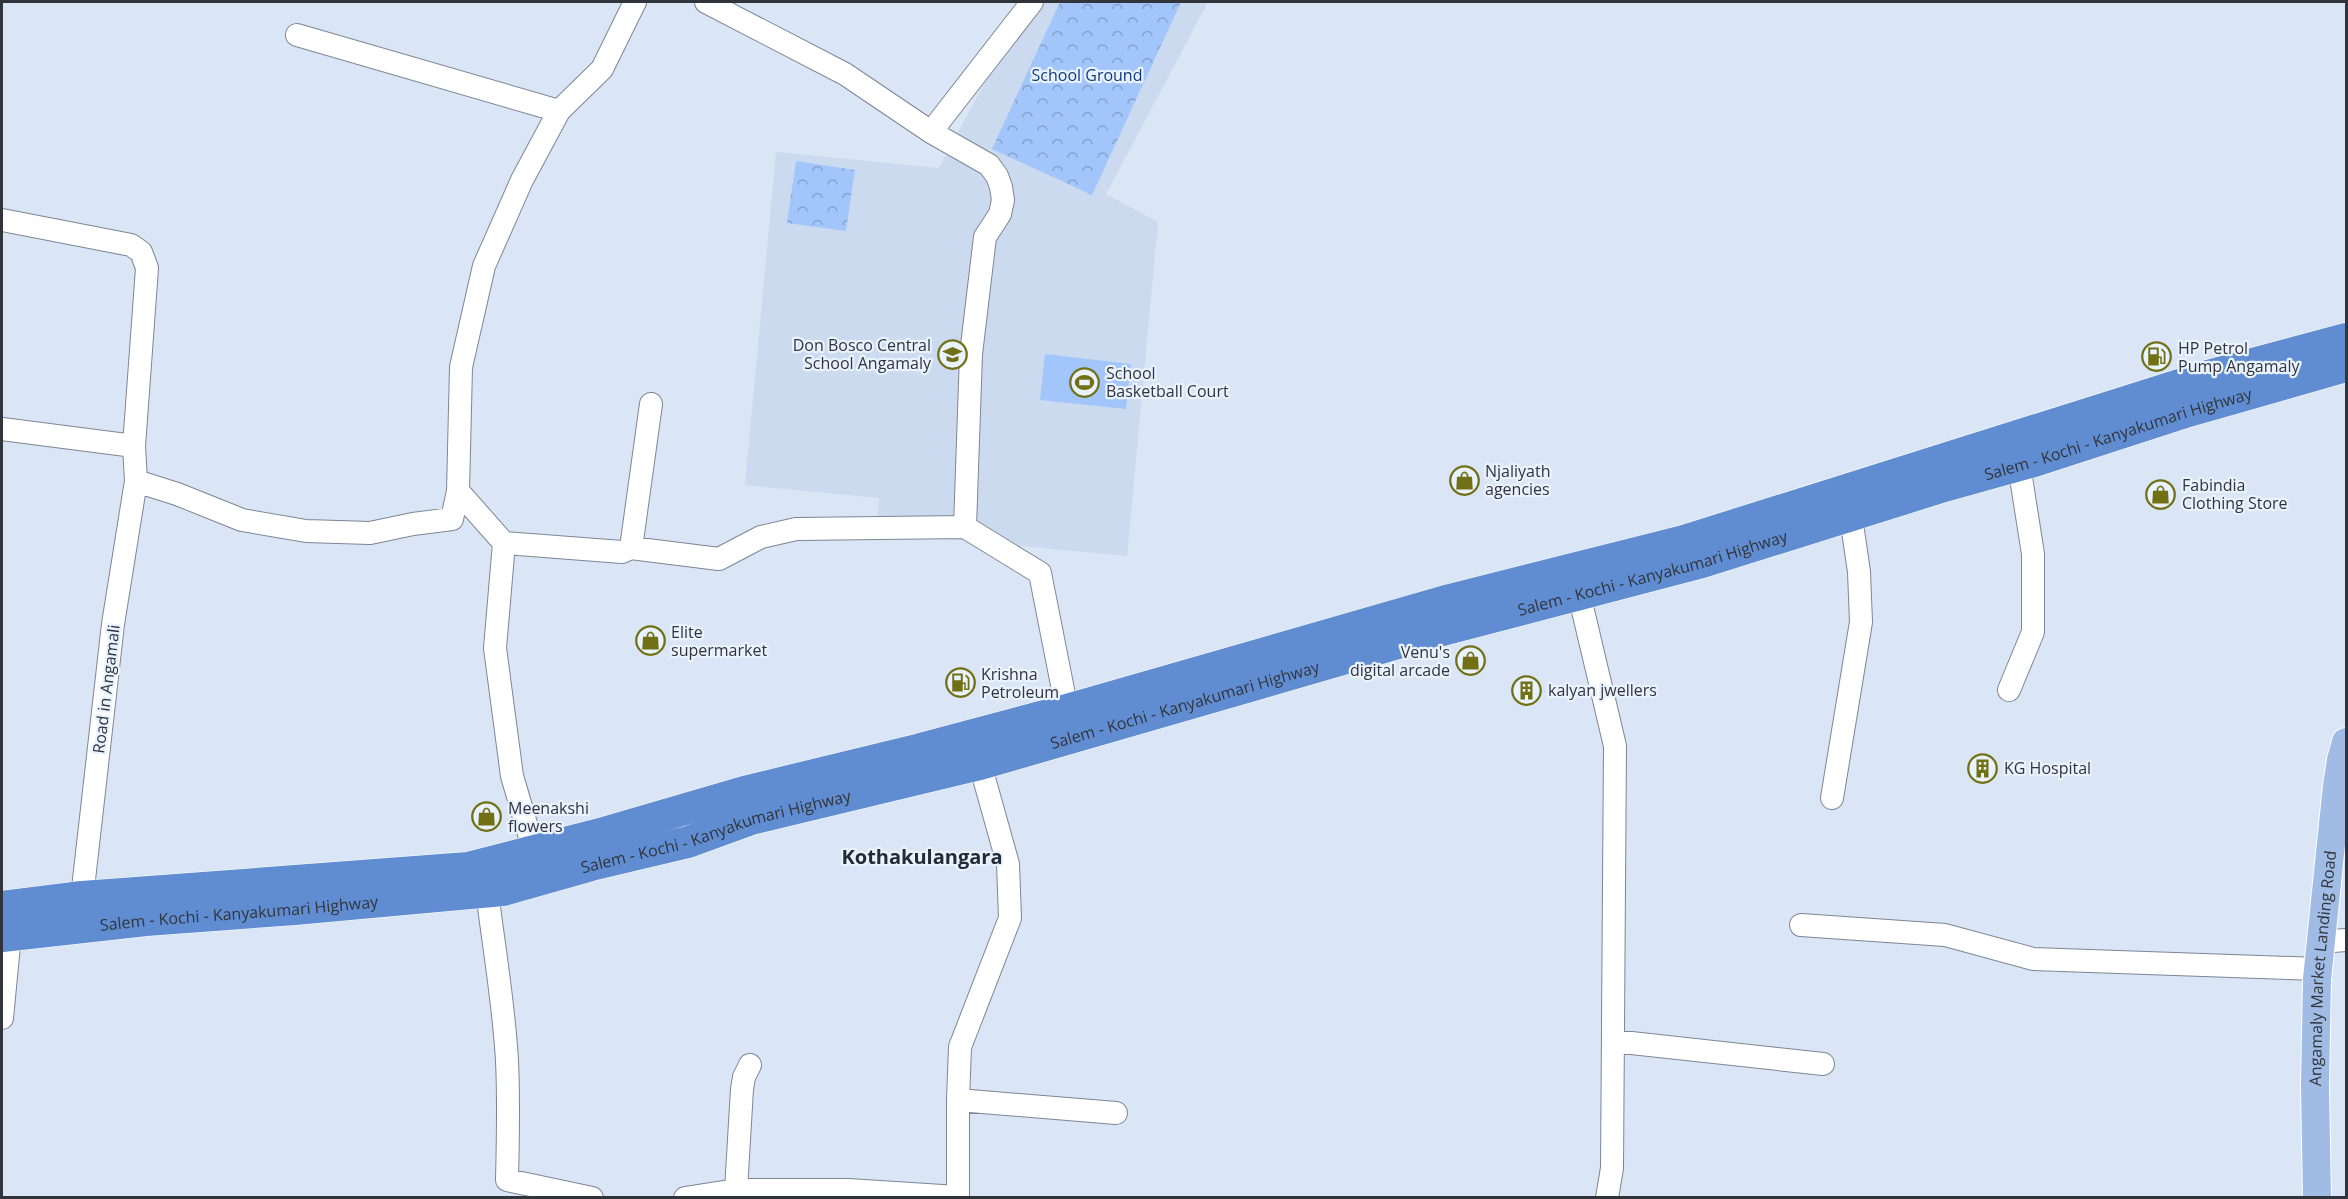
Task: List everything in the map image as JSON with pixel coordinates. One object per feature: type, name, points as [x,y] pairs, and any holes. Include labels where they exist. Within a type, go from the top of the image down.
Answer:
[{"type":"highway","name":"Salem - Kochi - Kanyakumari Highway","points":[[4,926],[82,897],[468,868],[744,792],[917,750],[1067,710],[1450,600],[1684,540],[2208,376],[2346,339]]},
{"type":"highway","name":"Salem - Kochi - Kanyakumari Highway","points":[[4,926],[146,920],[503,890],[688,842],[751,819],[980,764],[1450,628],[1702,562],[2188,411],[2346,366]]},
{"type":"main road","name":"Angamaly Market Landing Road","points":[[2317,1197],[2315,1086],[2328,950],[2337,786],[2346,742]]},
{"type":"street","points":[[136,481],[177,494],[242,520],[306,531],[370,533],[452,519],[458,491],[461,367],[484,266],[522,180],[559,111],[602,69],[635,2]]},
{"type":"street","points":[[706,2],[845,74],[931,132],[989,165],[997,176],[1003,200],[1000,214],[985,237],[971,354],[965,527]]},
{"type":"street","points":[[931,132],[1032,2]]},
{"type":"street","points":[[297,35],[559,111]]},
{"type":"street","name":"Road in Angamali","points":[[2,220],[131,245],[141,252],[148,276],[134,446],[136,481],[113,624],[82,897]]},
{"type":"street","points":[[631,548],[651,404]]},
{"type":"street","points":[[2,429],[134,446]]},
{"type":"street","points":[[2008,690],[2033,632],[2033,554],[2019,465]]},
{"type":"street","points":[[458,491],[504,543],[622,552],[631,548],[719,559],[761,537],[796,529],[965,527],[1040,573],[1067,710]]},
{"type":"street","points":[[1832,798],[1861,622],[1860,572],[1851,517]]},
{"type":"street","points":[[504,543],[495,648],[512,776],[534,851]]},
{"type":"street","points":[[1579,594],[1614,746],[1612,1168],[1607,1197]]},
{"type":"street","points":[[685,1197],[736,1190],[848,1190],[958,1197],[960,1047],[1010,918],[1008,864],[980,764]]},
{"type":"street","points":[[487,892],[507,1060],[509,1130],[507,1180],[513,1190],[592,1197]]},
{"type":"street","points":[[1801,925],[1945,935],[2033,959],[2328,950]]},
{"type":"street","points":[[2,1018],[4,926]]},
{"type":"street","points":[[1613,1041],[1823,1064]]},
{"type":"street","points":[[736,1190],[742,1089],[744,1077],[750,1065]]},
{"type":"street","points":[[958,1100],[1116,1113]]},
{"type":"shaded area","name":"Don Bosco Central School Angamaly","points":[[1028,2],[1208,2],[1106,194],[1158,222],[1127,556],[876,532],[879,498],[745,485],[776,152],[939,168]]},
{"type":"green space","name":"School Ground","points":[[1060,2],[1181,2],[1092,195],[992,149]]},
{"type":"green space","points":[[796,161],[855,170],[846,231],[787,223]]},
{"type":"green space","name":"School Basketball Court","points":[[1045,354],[1131,364],[1126,409],[1040,400]]},
{"type":"place","name":"Don Bosco Central School Angamaly","points":[[952,354]]},
{"type":"place","name":"HP Petrol Pump Angamaly","points":[[2157,357]]},
{"type":"place","name":"School Basketball Court","points":[[1085,382]]},
{"type":"place","name":"Njaliyath agencies","points":[[1464,480]]},
{"type":"place","name":"Fabindia Clothing Store","points":[[2161,494]]},
{"type":"place","name":"Elite supermarket","points":[[650,641]]},
{"type":"place","name":"Venu's digital arcade","points":[[1471,661]]},
{"type":"place","name":"Krishna Petroleum","points":[[960,683]]},
{"type":"place","name":"kalyan jwellers","points":[[1527,690]]},
{"type":"place","name":"KG Hospital","points":[[1983,768]]},
{"type":"place","name":"Meenakshi flowers","points":[[487,817]]},
{"type":"district","name":"Kothakulangara","points":[[922,857]]}]
